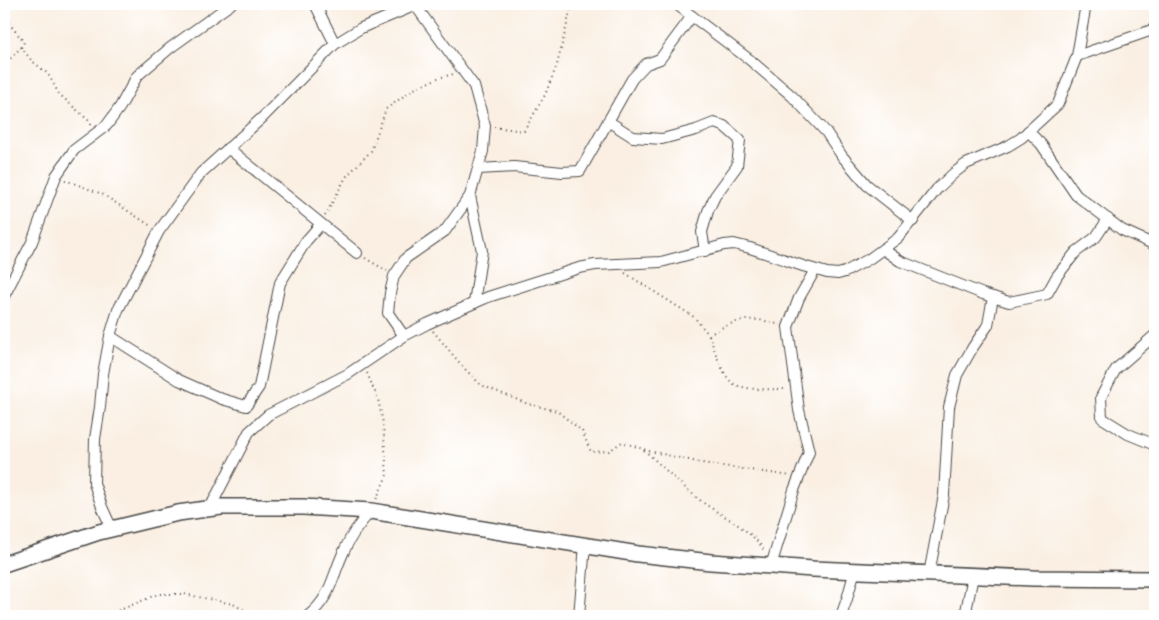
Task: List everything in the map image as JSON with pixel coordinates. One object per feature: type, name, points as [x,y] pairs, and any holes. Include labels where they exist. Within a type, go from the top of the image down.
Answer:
[{"type":"main road","points":[[4,564],[112,529],[178,513],[210,508],[303,507],[371,511],[638,554],[711,562],[973,576],[1155,579]]},
{"type":"street","points":[[4,296],[32,242],[56,176],[74,150],[107,125],[120,107],[137,76],[170,48],[231,4]]},
{"type":"street","points":[[315,4],[335,44]]},
{"type":"street","points":[[112,529],[94,483],[95,439],[103,374],[110,336],[118,310],[159,232],[201,173],[262,118],[335,44],[401,8],[417,4],[458,66],[464,71],[474,86],[485,126],[483,151],[470,196],[445,231],[406,258],[394,276],[388,313],[404,336]]},
{"type":"street","points":[[676,4],[744,55],[792,96],[826,132],[842,156],[867,185],[913,221]]},
{"type":"street","points":[[210,508],[248,432],[268,415],[348,374],[404,336],[474,303],[579,268],[661,262],[734,244],[815,270],[832,273],[852,269],[898,238],[937,189],[954,173],[966,164],[1008,146],[1028,132],[1034,124],[1058,104],[1077,56],[1086,4]]},
{"type":"street","points":[[478,170],[514,167],[562,172],[580,171],[632,79],[646,64],[660,59],[692,16]]},
{"type":"street","points":[[1077,56],[1155,29]]},
{"type":"street","points":[[608,121],[633,136],[662,139],[714,123],[724,126],[740,140],[737,166],[715,196],[708,211],[702,232],[705,251]]},
{"type":"street","points":[[1028,132],[1041,144],[1076,195],[1122,230],[1155,246]]},
{"type":"street","points":[[228,148],[320,225],[357,253]]},
{"type":"street","points":[[470,196],[482,251],[474,303]]},
{"type":"street","points":[[883,249],[900,261],[994,298],[1009,302],[1047,294],[1057,276],[1076,252],[1096,237],[1108,219]]},
{"type":"street","points":[[110,336],[178,380],[222,399],[246,406],[259,387],[280,283],[306,241],[320,225]]},
{"type":"street","points":[[770,566],[798,478],[809,452],[796,390],[788,327],[799,298],[815,270]]},
{"type":"street","points":[[929,574],[944,495],[949,407],[957,375],[973,346],[988,325],[994,298]]},
{"type":"street","points":[[1155,335],[1116,369],[1101,397],[1102,418],[1128,434],[1155,445]]},
{"type":"street","points":[[308,616],[325,600],[345,548],[358,525],[371,511]]},
{"type":"street","points":[[579,616],[585,545]]},
{"type":"street","points":[[841,616],[854,570]]},
{"type":"street","points":[[965,616],[973,576]]},
{"type":"path","points":[[485,126],[524,131],[545,95],[556,65],[572,4]]},
{"type":"path","points":[[4,14],[24,42],[4,66]]},
{"type":"path","points":[[21,47],[31,60],[48,74],[59,94],[88,120]]},
{"type":"path","points":[[320,225],[346,178],[372,151],[386,109],[412,90],[438,78],[464,71]]},
{"type":"path","points":[[56,176],[102,194],[159,232]]},
{"type":"path","points":[[357,253],[394,276]]},
{"type":"path","points":[[610,265],[694,317],[709,334],[724,372],[734,385],[796,390]]},
{"type":"path","points":[[709,334],[729,324],[757,319],[788,327]]},
{"type":"path","points":[[427,324],[463,367],[481,385],[528,404],[557,411],[582,431],[590,452],[609,451],[622,442],[702,462],[798,478]]},
{"type":"path","points":[[363,364],[378,400],[383,423],[387,475],[371,511]]},
{"type":"path","points":[[642,448],[704,504],[749,533],[763,548],[770,566]]},
{"type":"path","points":[[99,616],[120,610],[158,594],[184,594],[233,604],[255,616]]}]
